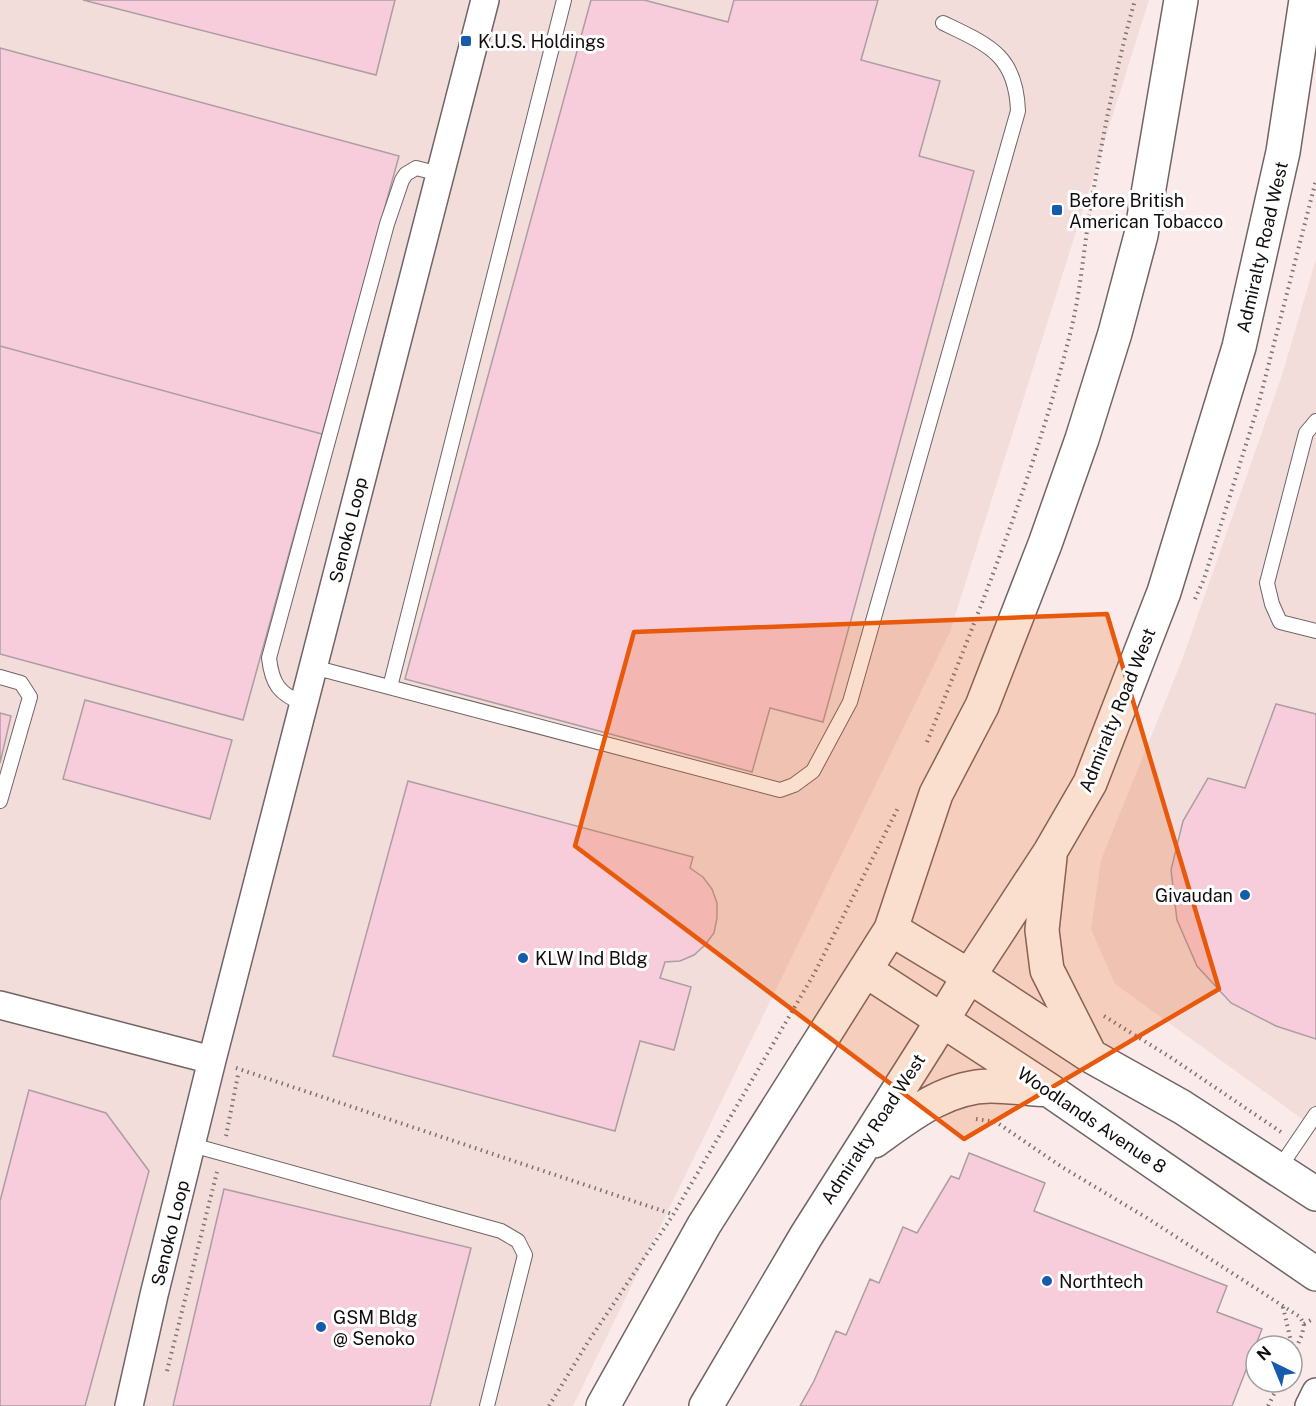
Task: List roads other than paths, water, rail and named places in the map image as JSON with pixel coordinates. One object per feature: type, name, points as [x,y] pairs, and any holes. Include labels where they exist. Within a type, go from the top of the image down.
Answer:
[{"type":"main road","points":[[603,1406],[704,1226],[891,928],[936,794],[982,706],[1045,544],[1082,439],[1115,333],[1141,235],[1181,0]]},
{"type":"main road","name":"Admiralty Road West","points":[[706,1406],[806,1236],[969,976],[1050,852],[1090,783],[1164,592],[1239,347],[1283,152],[1306,0]]},
{"type":"main road","points":[[1050,852],[1042,930],[1047,970],[1089,1055]]},
{"type":"main road","points":[[891,928],[1089,1055],[1182,1107],[1316,1194]]},
{"type":"main road","name":"Woodlands Avenue 8","points":[[865,970],[1049,1090],[1316,1274]]},
{"type":"main road","points":[[857,1155],[916,1110],[951,1094],[989,1086],[1049,1090]]},
{"type":"street","name":"Senoko Loop","points":[[129,1406],[212,1060],[485,0]]},
{"type":"street","points":[[0,1005],[212,1060]]},
{"type":"street","points":[[1309,1406],[1316,1392]]},
{"type":"lane","points":[[390,687],[564,0]]},
{"type":"lane","points":[[313,667],[780,790],[795,785],[813,771],[850,702],[1018,111],[1018,90],[1002,59],[988,44],[943,23]]},
{"type":"lane","points":[[304,704],[289,698],[278,688],[271,674],[269,658],[387,224],[402,180],[410,170],[416,168],[440,174]]},
{"type":"lane","points":[[1316,421],[1306,433],[1267,583],[1272,604],[1280,622],[1316,631]]},
{"type":"lane","points":[[0,677],[21,683],[30,697],[0,801]]},
{"type":"lane","points":[[1278,1170],[1316,1114]]},
{"type":"lane","points":[[192,1145],[501,1231],[518,1241],[525,1255],[487,1406]]},
{"type":"place","name":"K.U.S. Holdings","points":[[466,41]]},
{"type":"place","name":"Before British American Tobacco","points":[[1057,210]]},
{"type":"place","name":"Givaudan","points":[[1245,895]]},
{"type":"place","name":"KLW Ind Bldg","points":[[523,958]]},
{"type":"place","name":"Northtech","points":[[1047,1281]]},
{"type":"place","name":"GSM Bldg @ Senoko","points":[[321,1327]]}]
